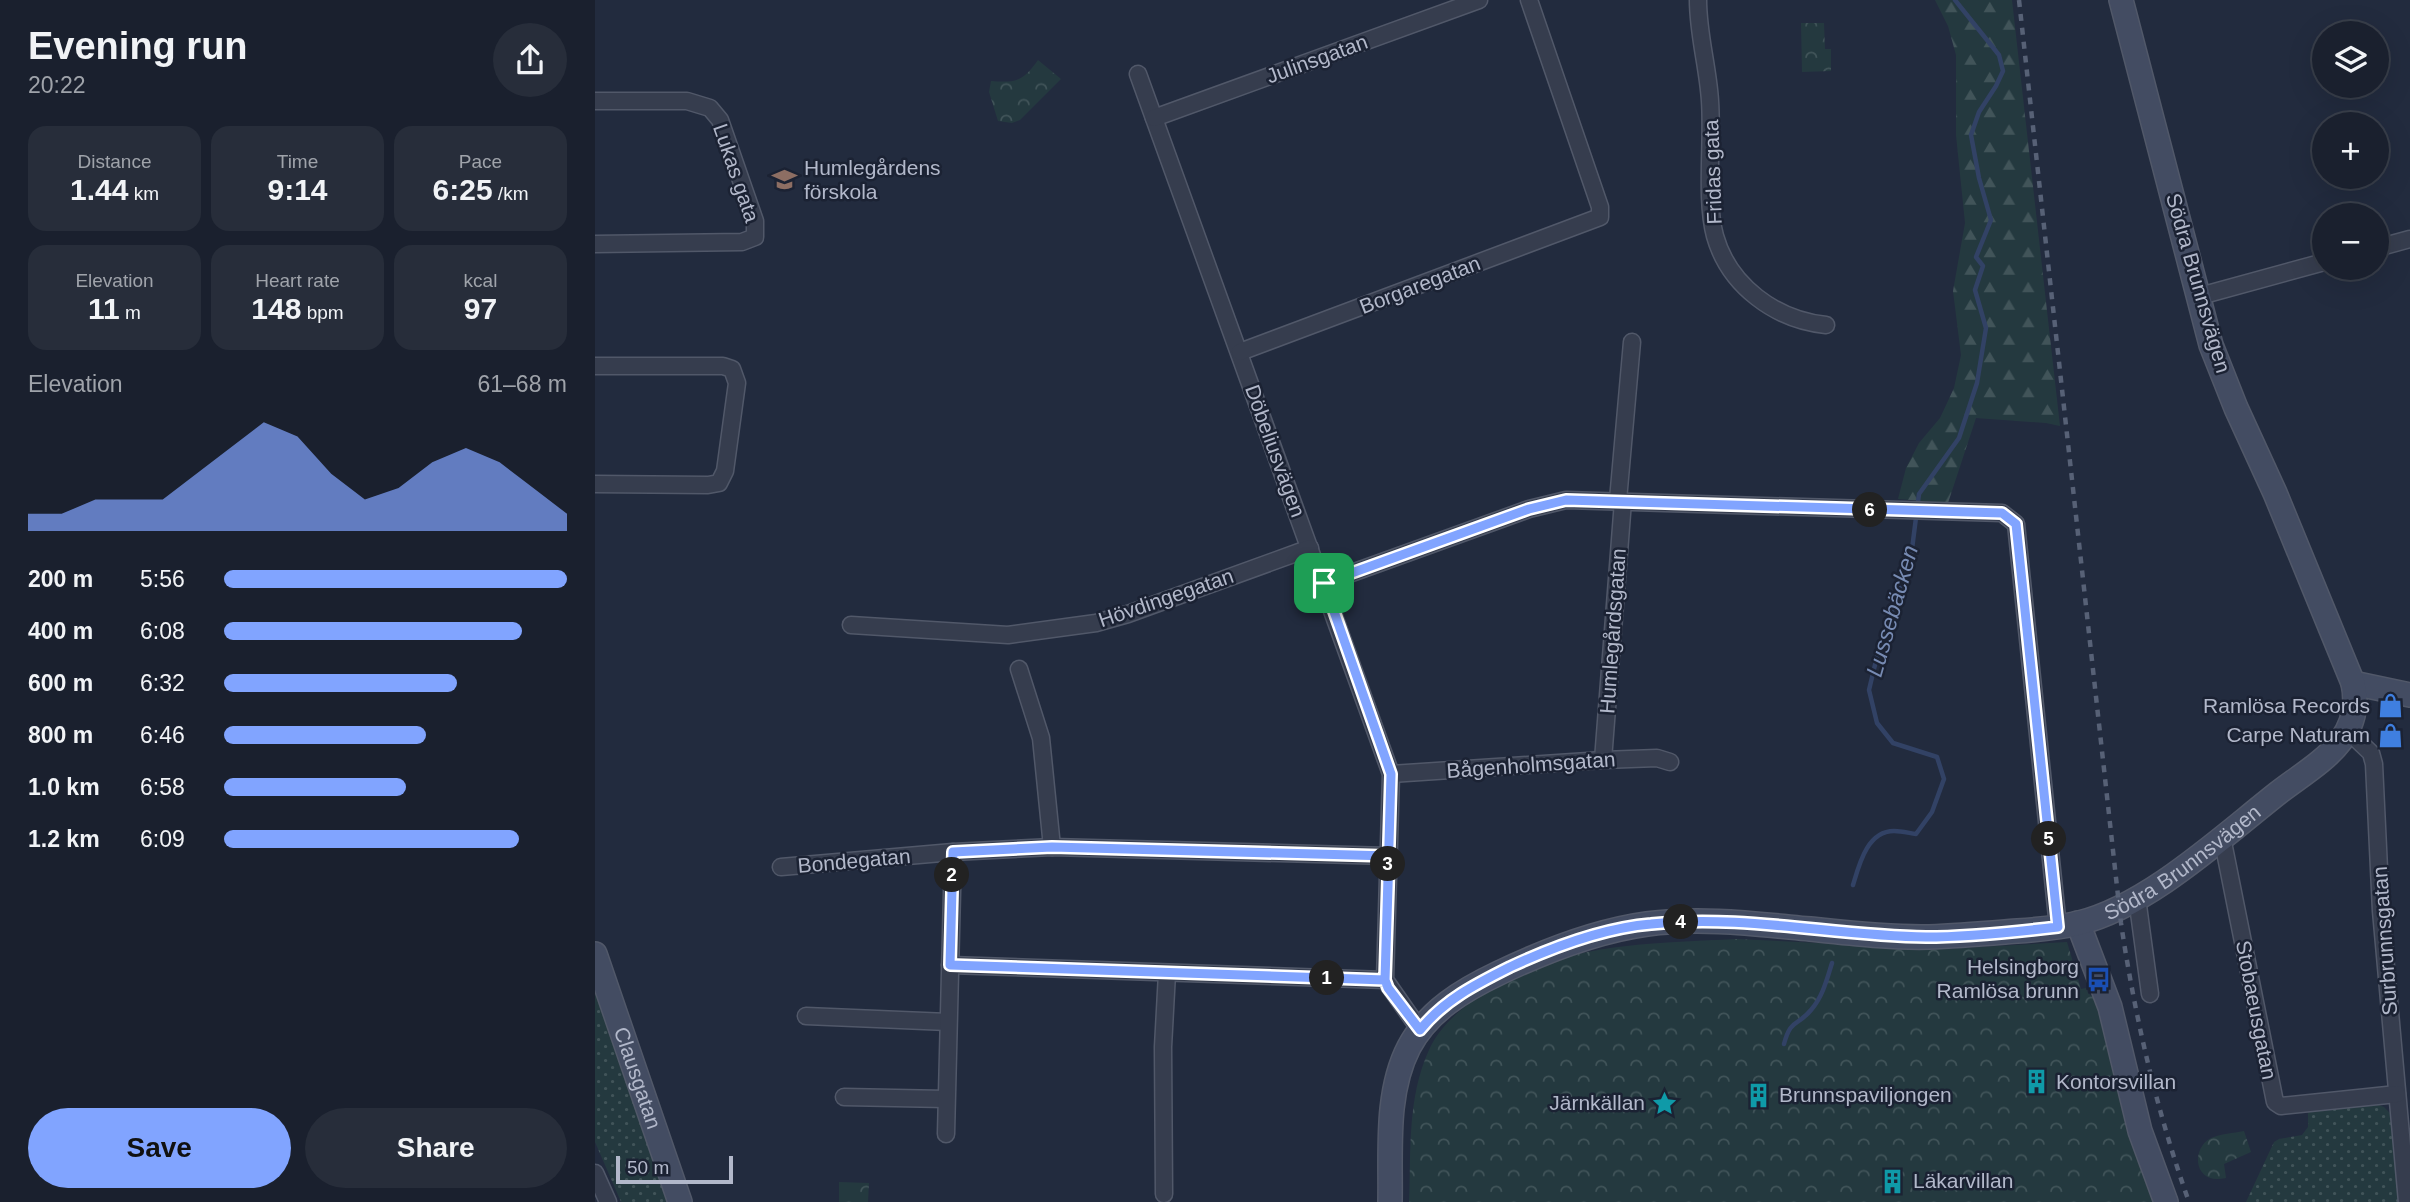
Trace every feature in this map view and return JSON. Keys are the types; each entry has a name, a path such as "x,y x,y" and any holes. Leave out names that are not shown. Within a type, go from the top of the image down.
{"street":[{"name":"Julinsgatan","path":"1154,118 1479,0"},
{"name":"Borgaregatan","path":"1240,352 1600,217 1600,207 1529,0"},
{"name":"Fridas gata","path":"1698,0 1701,44 1710,98 1713,221 1720,250 1740,279 1760,301 1786,316 1811,324 1826,325"},
{"name":"Södra Brunnsvägen","path":"1390,1202 1391,1135 1396,1088 1408,1048 1429,1018 1459,994 1506,969 1557,948 1635,926 1683,921 1927,937 2068,925 2110,913 2182,869 2325,756 2349,732 2355,707 2353,683 2211,345 2121,0"},
{"name":"Döbeliusvägen","path":"1138,74 1391,774 1385,980"},
{"name":"Lukas gata","path":"595,101 687,101 710,108 720,120 756,230 755,237 742,242 595,244"},
{"path":"2389,245 2410,239"},
{"path":"2200,296 2312,265"},
{"name":"Humlegårdsgatan","path":"1603,760 1632,342"},
{"path":"595,366 723,366 731,369 737,383 725,471 719,483 595,484"},
{"path":"1324,583 1553,502 1620,501 2002,513 2009,518 2016,524 2068,925 2110,1007 2140,1130 2167,1202"},
{"name":"Hövdingegatan","path":"851,625 1007,635 1095,623 1128,614 1310,548"},
{"path":"1019,669 1041,738 1052,847"},
{"path":"2353,683 2410,695"},
{"name":"Surbrunnsgatan","path":"2349,732 2371,753 2374,764 2381,911 2403,1072 2397,1094 2407,1202"},
{"name":"Bågenholmsgatan","path":"1391,774 1603,760 1657,758 1670,762"},
{"name":"Stobaeusgatan","path":"2222,836 2275,1102 2281,1105 2397,1094"},
{"name":"Bondegatan","path":"781,867 953,852 1052,847 1389,856"},
{"path":"946,1134 953,852"},
{"path":"2137,898 2150,994"},
{"name":"Clausgatan","path":"595,954 680,1202"},
{"path":"950,965 1385,980 1388,988 1420,1030"},
{"path":"1164,1194 1163,1047 1167,972"},
{"path":"806,1016 948,1022"},
{"path":"844,1097 946,1099"},
{"path":"595,1173 608,1202"}],"green space":[{"path":"1935,0 2012,0 2060,426 1976,418 1948,503 1898,499 1906,468 1919,443 1940,418 1954,388 1961,355 1953,291 1965,223 1956,135 1956,55 1948,26"},
{"path":"1801,23 1824,23 1825,49 1831,49 1831,71 1802,72"},
{"path":"1038,60 1061,79 1020,120 1012,123 998,121 989,92 991,81 1007,82 1019,79"},
{"path":"1737,939 1944,949 2067,942 2081,989 2086,988 2095,999 2109,1037 2157,1202 1409,1202 1411,1125 1422,1068 1438,1035 1468,1004 1506,980 1569,956 1634,945"},
{"path":"595,992 669,1202 621,1202 595,1142"},
{"path":"2379,1105 2391,1114 2399,1202 2246,1202 2274,1142 2302,1135 2308,1127 2308,1111"},
{"path":"2244,1131 2251,1152 2224,1164 2226,1178 2207,1177 2202,1172 2198,1158 2204,1143 2211,1138"},
{"path":"839,1182 869,1183 868,1202 839,1202"}],"waterway":[{"name":"Lussebäcken","path":"1853,885 1866,850 1877,837 1894,831 1916,834 1932,812 1944,779 1937,757 1893,743 1877,723 1869,690 1879,648 1911,557 1919,494 1959,438 1977,383 1986,328 1975,290 1983,266 1976,257 1991,220 1971,135 1979,112 2003,71 1999,55 1955,0"},
{"name":"Lussebäcken","path":"1784,1044 1792,1026 1806,1015 1819,999 1832,963"}],"railway":[{"path":"2019,0 2121,923 2148,1064 2189,1202"}],"place":[{"name":"Humlegårdens förskola","path":"784,180"},
{"name":"Ramlösa Records","path":"2390,706"},
{"name":"Carpe Naturam","path":"2390,735"},
{"name":"Helsingborg Ramlösa brunn","path":"2099,979"},
{"name":"Kontorsvillan","path":"2036,1082"},
{"name":"Brunnspaviljongen","path":"1759,1095"},
{"name":"Järnkällan","path":"1665,1103"},
{"name":"Läkarvillan","path":"1893,1181"}],"route":[{"path":"1324,583 1391,774 1385,980 950,965 953,852 1052,847 1389,856 1385,980 1388,988 1420,1030 1429,1018 1459,994 1515,965 1557,948 1635,926 1683,921 1723,922 1927,937 2058,927 2016,524 2002,513 1566,500 1529,509 1324,583"}]}
